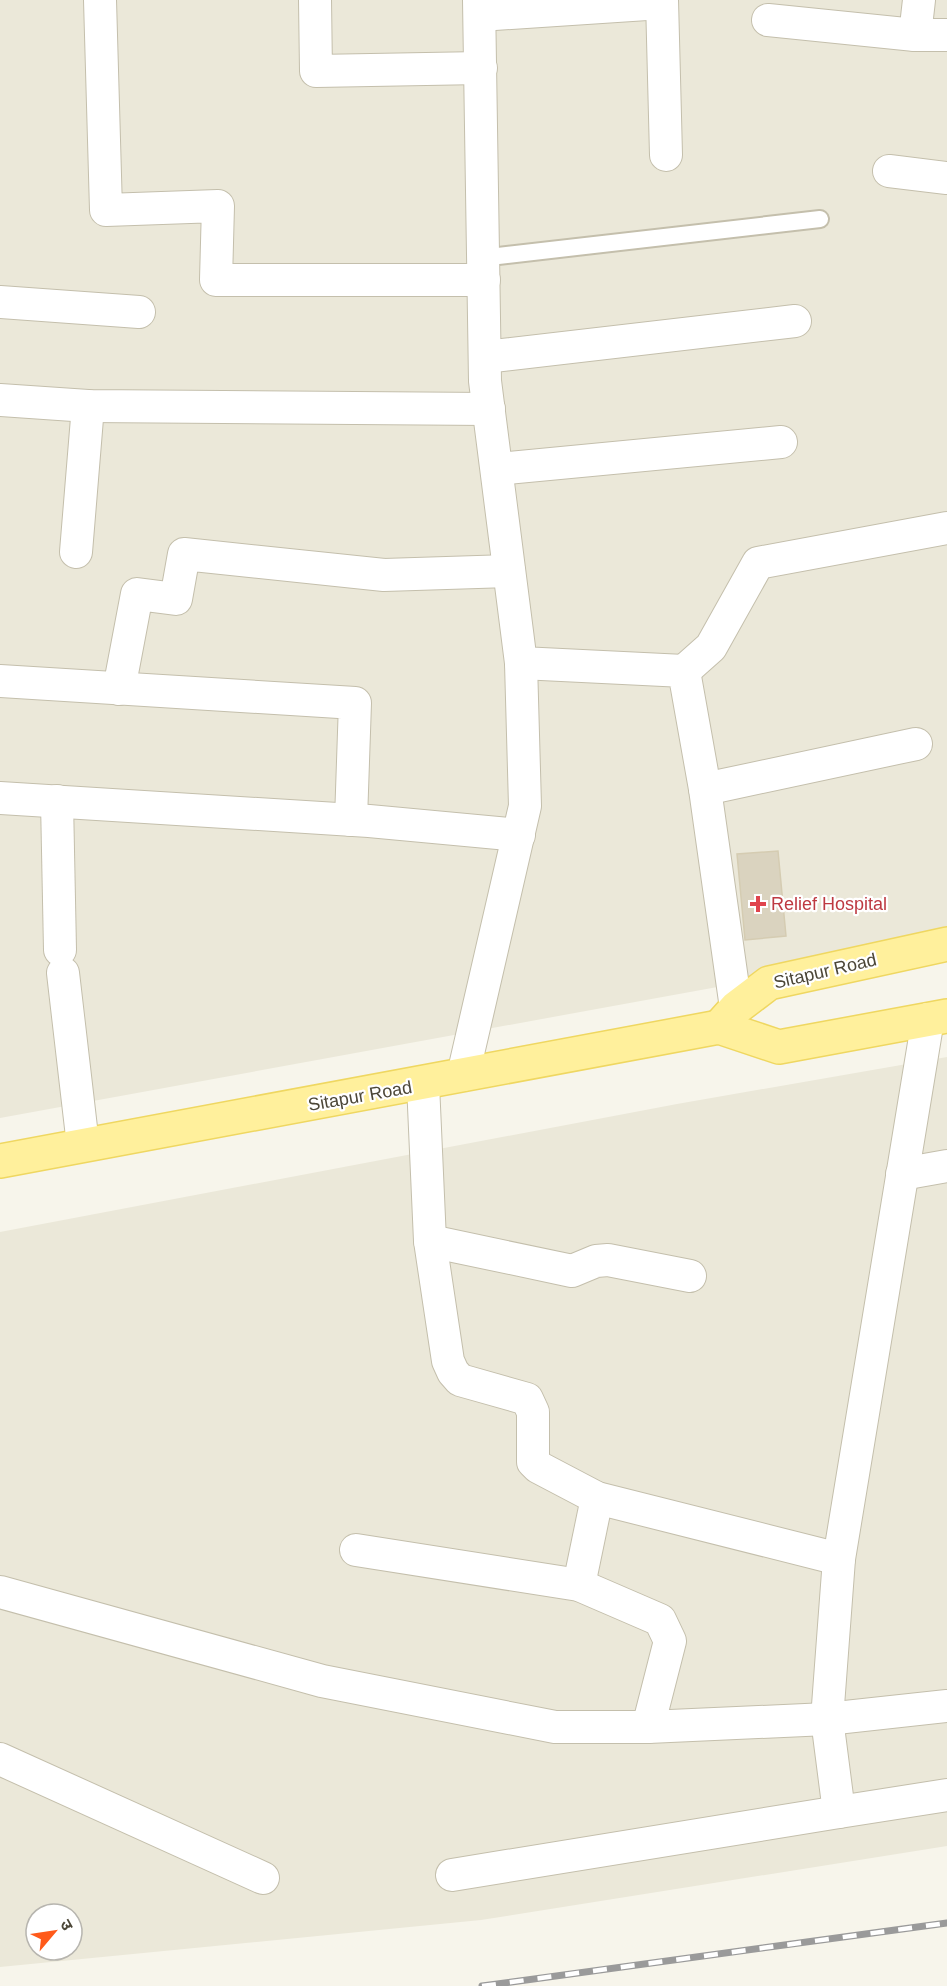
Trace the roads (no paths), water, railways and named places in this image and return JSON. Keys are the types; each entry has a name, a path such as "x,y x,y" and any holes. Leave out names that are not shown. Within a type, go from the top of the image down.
{"main road":[{"name":"Sitapur Road","path":"0,1161 423,1084 728,1018 769,983 947,944"},
{"name":"Sitapur Road","path":"728,1018 779,1047 937,1018"}],"street":[{"path":"100,0 106,210 218,206 216,280 483,269"},
{"path":"315,0 316,71 481,68"},
{"path":"915,35 919,0"},
{"path":"463,1075 525,806 521,663 489,410 485,357 479,7 662,2 666,155"},
{"path":"768,20 915,35 947,35"},
{"path":"889,171 947,177"},
{"path":"0,302 139,312"},
{"path":"485,357 795,321"},
{"path":"0,400 88,406 489,410"},
{"path":"76,552 88,406"},
{"path":"497,469 780,442"},
{"path":"521,663 684,671 711,647 758,563 947,528"},
{"path":"120,689 137,594 176,599 184,554 384,576 510,570"},
{"path":"684,671 705,789 728,1018"},
{"path":"0,681 355,703 351,820"},
{"path":"705,789 916,744"},
{"path":"0,798 351,820 519,835"},
{"path":"57,801 62,961 83,1145"},
{"path":"839,1812 827,1719 839,1559 902,1174 937,1018"},
{"path":"423,1084 430,1241 448,1361 460,1380 527,1399 533,1412 533,1462 538,1467 597,1498 839,1559"},
{"path":"902,1174 947,1166"},
{"path":"430,1241 573,1271 608,1260 690,1276"},
{"path":"579,1585 597,1498"},
{"path":"356,1550 579,1585 660,1620 670,1641 648,1727"},
{"path":"0,1592 322,1682 555,1727 648,1727 827,1719 947,1706"},
{"path":"0,1759 263,1878"},
{"path":"452,1875 947,1795"}],"lane":[{"path":"483,269 820,219"}],"railway":[{"path":"482,1986 947,1923"}],"place":[{"name":"Relief Hospital","path":"758,904"}]}
